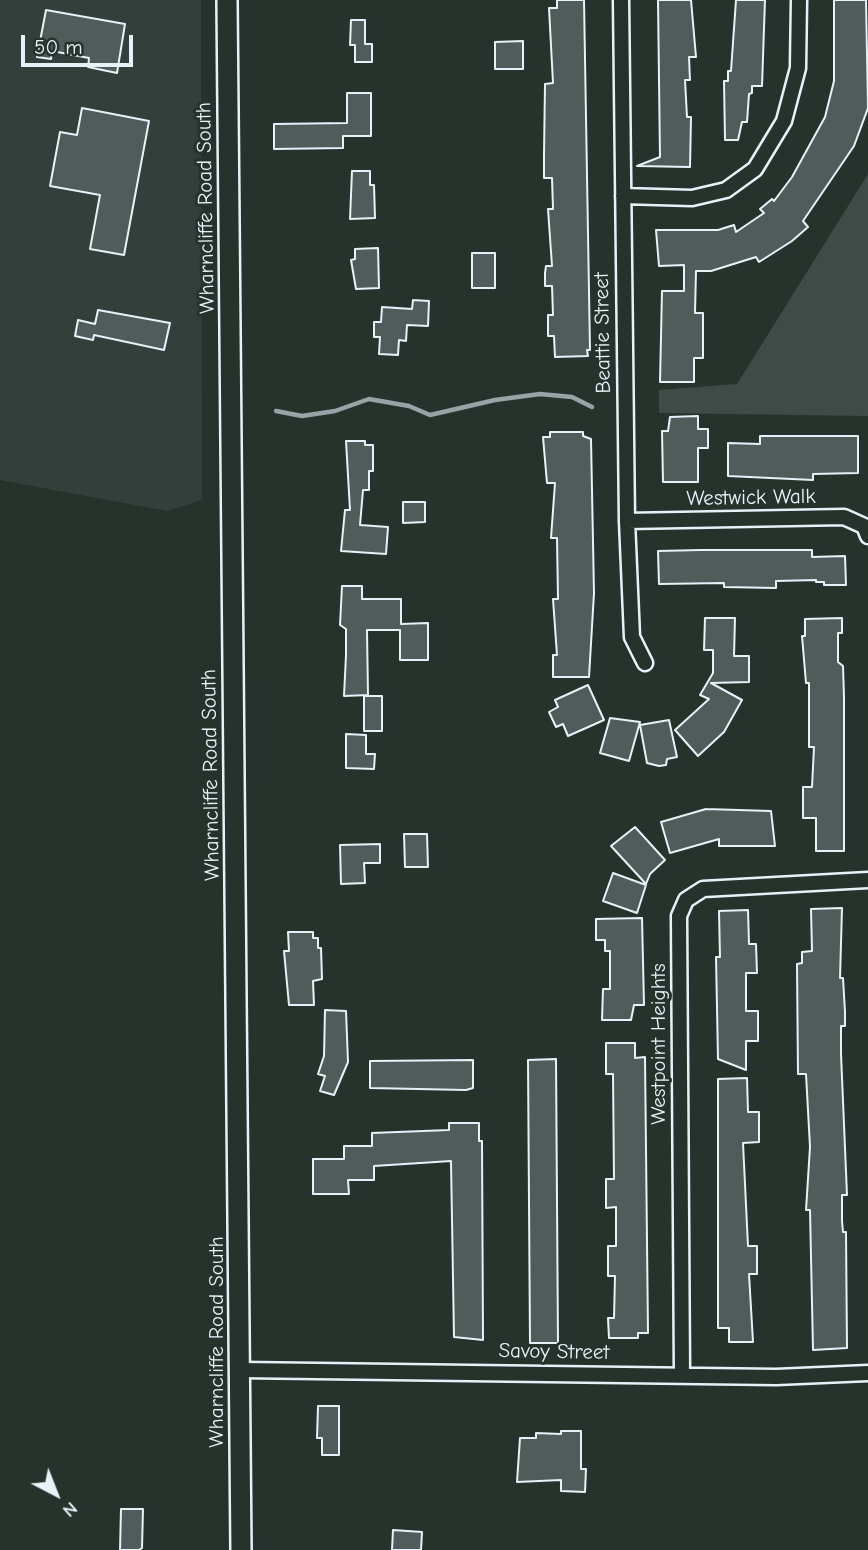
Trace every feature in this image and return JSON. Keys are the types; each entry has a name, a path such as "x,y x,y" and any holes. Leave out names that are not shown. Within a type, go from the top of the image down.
{"main road":[{"name":"Wharncliffe Road South","path":"227,0 241,1550"}],"street":[{"name":"Beattie Street","path":"621,0 627,521 632,637 645,663"},
{"path":"622,196 692,198 726,190 755,169 784,121 798,68 799,0"},
{"name":"Westwick Walk","path":"627,521 844,517 864,526 868,536"},
{"name":"Westpoint Heights","path":"681,1375 679,916 686,900 703,889 868,880"},
{"name":"Savoy Street","path":"240,1370 776,1377 868,1373"}],"shaded area":[{"path":"0,0 201,0 202,500 167,511 0,480"},
{"path":"868,174 868,416 659,413 659,390 737,384"}],"building":[{"path":"557,0 584,0 588,356 555,357 554,336 548,336 548,315 553,315 552,286 545,286 545,273 546,266 552,266 548,209 553,209 552,178 544,178 545,84 553,83 549,8 557,8"},
{"path":"658,0 691,0 696,57 689,57 690,80 685,80 687,117 691,117 690,167 637,166 660,157"},
{"path":"736,0 765,0 762,86 752,86 747,122 742,122 738,140 725,140 724,81 728,81 728,71 731,71"},
{"path":"834,0 866,0 868,108 854,146 803,221 808,227 792,241 759,262 756,257 711,271 696,271 695,313 703,313 703,358 694,358 694,382 660,382 662,291 684,291 684,265 659,266 656,230 718,230 734,225 736,232 764,213 760,209 772,199 774,201 792,177 825,117 834,81"},
{"path":"46,10 125,24 117,73 88,67 89,58 52,51 51,59 37,57"},
{"path":"351,20 365,20 365,44 372,44 372,62 355,62 355,45 350,45"},
{"path":"523,41 523,69 495,69 495,42"},
{"path":"347,93 371,93 371,136 343,136 343,148 274,149 274,124 347,123"},
{"path":"82,108 149,121 124,255 90,249 100,195 50,186 60,132 77,135"},
{"path":"352,171 370,171 370,185 374,185 375,218 350,219"},
{"path":"378,248 379,288 356,289 351,260 355,259 355,249"},
{"path":"472,253 495,253 495,288 472,288"},
{"path":"413,300 429,301 428,326 407,325 406,341 399,340 398,355 379,354 380,337 374,337 374,322 381,322 382,307 412,309"},
{"path":"98,310 170,323 164,350 94,335 93,340 75,336 78,320 95,324"},
{"path":"698,416 698,429 708,429 708,448 698,448 698,482 663,482 662,431 668,431 670,417"},
{"path":"550,432 583,432 583,436 591,439 594,593 589,677 553,677 553,655 557,655 553,599 558,599 557,538 551,538 555,483 547,483 543,437 550,437"},
{"path":"760,436 858,436 858,473 813,474 813,480 728,476 728,443 760,444"},
{"path":"346,441 365,441 365,445 373,445 373,471 369,471 369,490 363,490 360,525 388,527 386,554 341,551 345,510 350,510"},
{"path":"403,502 425,502 425,522 403,523"},
{"path":"812,550 812,557 845,556 846,585 824,585 824,582 816,580 776,581 776,588 724,587 724,583 659,584 658,551"},
{"path":"342,586 362,586 362,599 401,599 401,624 428,623 428,660 400,660 400,630 367,630 368,695 344,696 346,629 340,625"},
{"path":"705,618 735,618 734,656 749,656 749,682 711,683 742,700 724,732 698,756 675,730 709,699 700,695 713,673 713,650 704,650"},
{"path":"842,618 842,633 838,633 838,662 843,666 844,697 844,851 816,851 816,818 803,818 803,787 812,787 814,747 809,747 809,683 806,683 802,636 805,636 805,619"},
{"path":"588,685 604,720 568,736 563,724 556,727 549,712 558,707 555,700"},
{"path":"364,696 382,696 382,731 364,731"},
{"path":"610,718 640,722 629,761 600,753"},
{"path":"669,720 677,757 667,759 666,765 647,763 640,725"},
{"path":"346,734 366,735 366,754 375,754 374,769 346,768"},
{"path":"706,809 771,811 775,846 719,846 719,839 670,853 661,822"},
{"path":"635,827 665,860 650,874 646,884 611,846"},
{"path":"404,834 427,834 428,867 405,867"},
{"path":"380,844 380,863 364,863 365,883 341,884 340,845"},
{"path":"613,873 646,885 637,913 603,901"},
{"path":"842,908 840,978 843,978 845,1026 841,1026 841,1054 847,1195 842,1195 842,1221 843,1232 846,1232 847,1348 813,1350 810,1210 806,1210 810,1147 806,1074 798,1074 797,964 802,963 802,952 812,951 811,909"},
{"path":"748,910 749,944 756,944 757,973 746,973 746,1011 758,1011 758,1041 746,1041 746,1070 718,1059 716,957 720,957 719,911"},
{"path":"642,918 644,1005 634,1005 631,1020 602,1020 603,989 610,989 610,951 605,951 605,940 596,940 596,919"},
{"path":"288,932 313,932 313,938 318,938 322,979 313,981 314,1005 289,1005 284,951 289,951"},
{"path":"325,1010 346,1011 348,1062 334,1095 320,1091 325,1076 318,1074 324,1056"},
{"path":"606,1043 635,1043 635,1058 645,1057 648,1333 638,1333 638,1338 609,1338 608,1318 614,1318 615,1276 608,1276 608,1246 616,1246 616,1207 606,1208 606,1179 614,1179 613,1074 606,1074"},
{"path":"556,1059 558,1343 530,1343 528,1060"},
{"path":"473,1060 473,1088 466,1090 370,1088 370,1061"},
{"path":"747,1078 748,1112 759,1112 759,1142 743,1143 748,1246 757,1246 757,1274 749,1274 753,1342 729,1342 729,1328 718,1328 718,1079"},
{"path":"449,1123 479,1123 479,1141 482,1141 483,1340 454,1337 451,1161 374,1166 374,1180 348,1180 349,1194 313,1194 313,1159 344,1159 344,1146 372,1146 372,1133 449,1130"},
{"path":"318,1406 339,1406 339,1455 322,1455 322,1438 317,1438"},
{"path":"561,1431 581,1431 581,1469 586,1469 585,1492 561,1491 561,1480 517,1482 520,1438 536,1438 536,1433 561,1434"},
{"path":"121,1509 143,1509 142,1548 139,1550 120,1550"},
{"path":"393,1530 422,1532 421,1550 392,1550"}],"waterway":[{"path":"276,411 302,416 335,411 369,399 409,406 430,415 495,400 540,394 572,397 592,407"}]}
